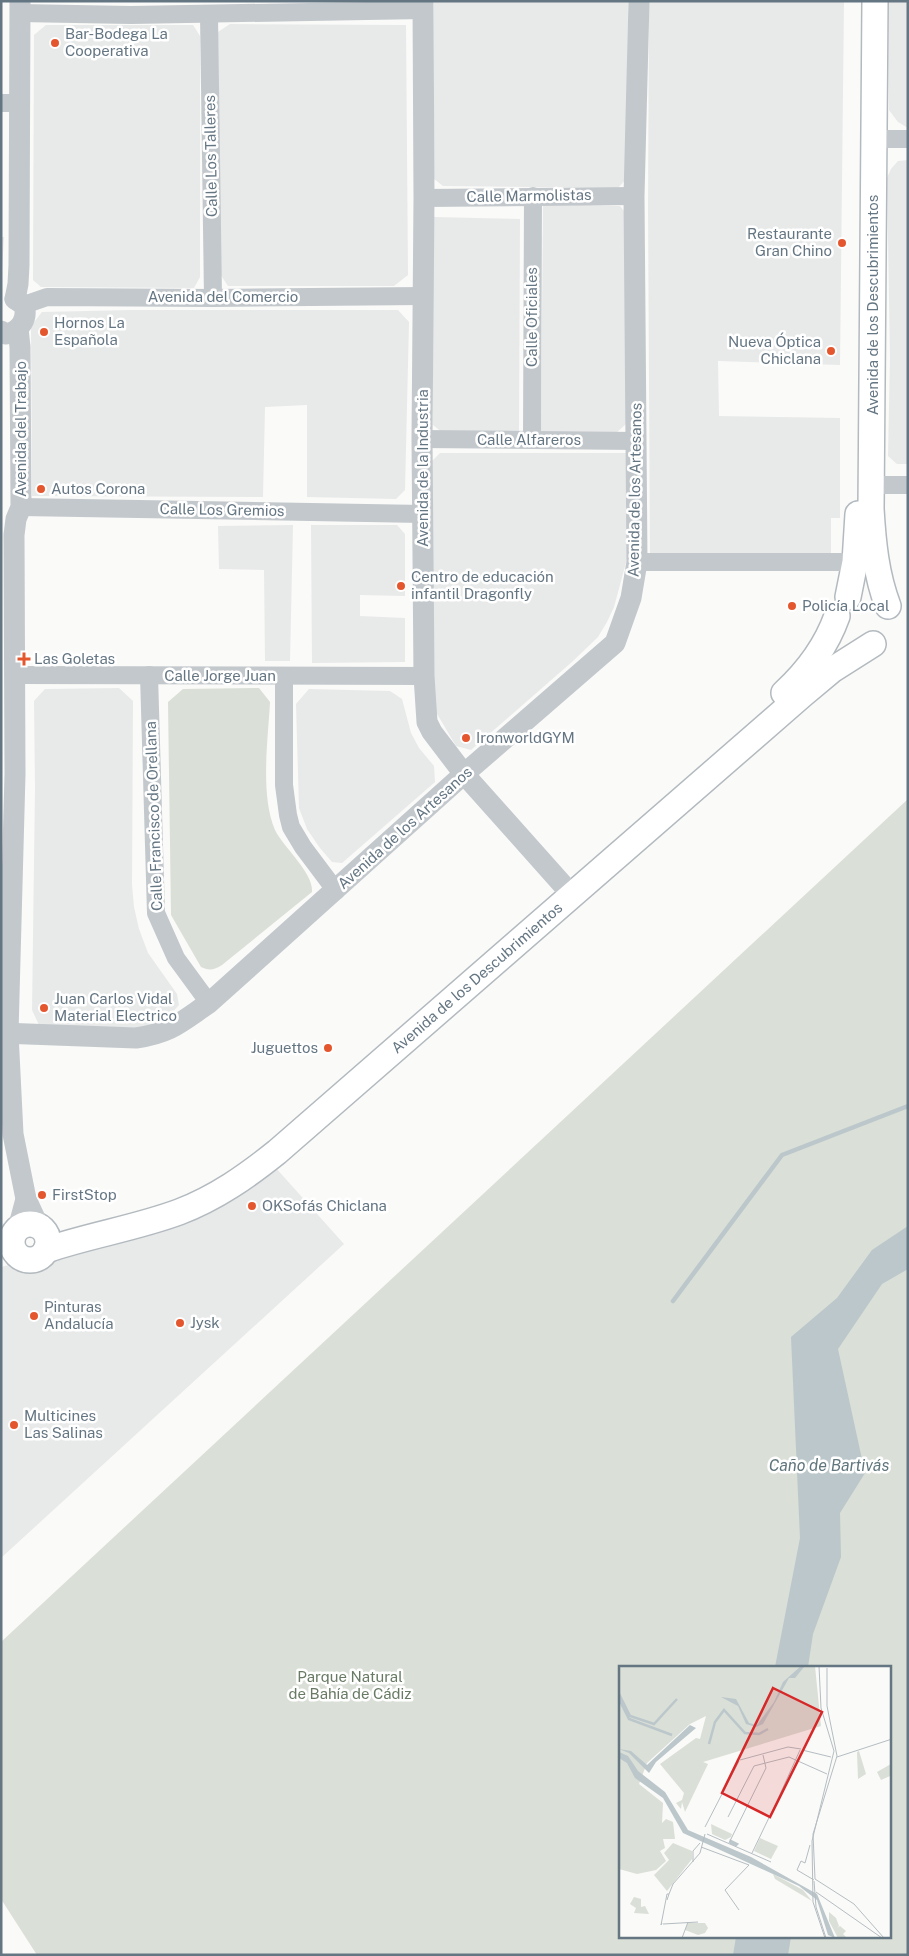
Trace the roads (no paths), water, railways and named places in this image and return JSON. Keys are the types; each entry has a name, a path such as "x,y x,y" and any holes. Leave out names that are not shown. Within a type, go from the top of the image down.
{"main road":[{"name":"Avenida de los Descubrimientos","path":"23,1242 184,1194 203,1186 242,1162 291,1123 798,680 830,637 842,606 855,562 858,536 862,1"},
{"name":"Avenida de los Descubrimientos","path":"875,1 873,545 880,586 888,606"},
{"path":"870,592 877,595 888,606 889,628 885,635 872,644 865,645 850,642 840,631 842,606 855,593 870,592"},
{"name":"Avenida de los Descubrimientos","path":"23,1242 75,1241 148,1222 180,1212 239,1181 278,1152 802,695 832,670 872,644"}],"street":[{"name":"Avenida de los Artesanos","path":"4,1033 143,1037 157,1035 172,1029 209,1003 464,774 614,643 631,598 637,562 634,196 638,1"},
{"path":"13,305 18,284 19,265 10,103 19,7 96,14 209,14 423,5"},
{"name":"Avenida de la Industria","path":"423,5 422,439 424,676 427,722 432,732 464,774 563,885"},
{"name":"Calle Los Talleres","path":"209,14 213,298"},
{"path":"874,139 908,139"},
{"name":"Calle Oficiales","path":"532,439 533,196"},
{"name":"Calle Marmolistas","path":"424,198 634,196"},
{"name":"Avenida del Comercio","path":"13,305 47,297 422,296"},
{"name":"Avenida del Trabajo","path":"13,305 26,312 25,319 13,335 14,535 8,630 16,675 8,774 4,1033 7,1135 26,1199 23,1242"},
{"name":"Calle Alfareros","path":"422,439 637,441"},
{"path":"872,485 908,485"},
{"name":"Calle Los Gremios","path":"13,515 423,514"},
{"path":"637,562 855,562"},
{"name":"Calle Jorge Juan","path":"16,675 424,676"},
{"name":"Calle Francisco de Orellana","path":"149,675 156,913 176,958 209,1003"},
{"path":"284,676 284,785 288,815 291,827 303,847 336,890"}],"water":[{"name":"Caño de Bartivás","path":"908,1226 908,1269 882,1284 838,1349 865,1473 840,1513 841,1557 813,1634 808,1666 775,1666 800,1538 791,1337 837,1298 872,1250"},
{"path":"736,1938 791,1938 788,1955 733,1955"}],"waterway":[{"path":"673,1301 782,1155 908,1106"}],"place":[{"name":"Bar-Bodega La Cooperativa","path":"55,43"},
{"name":"Restaurante Gran Chino","path":"842,243"},
{"name":"Hornos La Española","path":"44,332"},
{"name":"Nueva Óptica Chiclana","path":"831,351"},
{"name":"Autos Corona","path":"41,489"},
{"name":"Centro de educación infantil Dragonfly","path":"401,586"},
{"name":"Policía Local","path":"792,606"},
{"name":"Las Goletas","path":"24,659"},
{"name":"IronworldGYM","path":"466,738"},
{"name":"Juan Carlos Vidal Material Electrico","path":"44,1008"},
{"name":"Juguettos","path":"328,1048"},
{"name":"FirstStop","path":"42,1195"},
{"name":"OKSofás Chiclana","path":"252,1206"},
{"name":"Pinturas Andalucía","path":"34,1316"},
{"name":"Jysk","path":"180,1323"},
{"name":"Multicines Las Salinas","path":"14,1425"}],"park label":[{"name":"Parque Natural de Bahía de Cádiz","path":"350,1686"}]}
